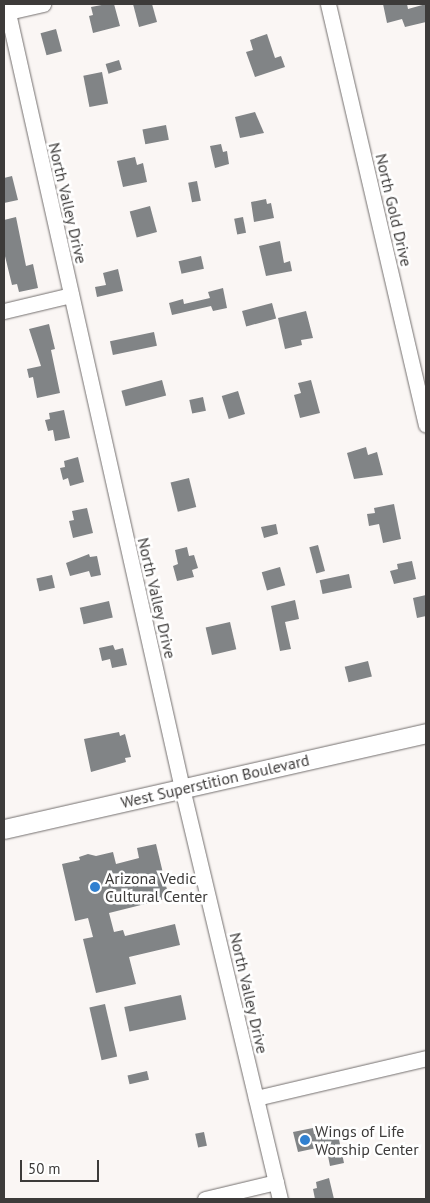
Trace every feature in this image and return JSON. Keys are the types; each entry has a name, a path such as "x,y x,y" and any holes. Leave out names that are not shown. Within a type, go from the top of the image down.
{"main road":[{"name":"West Superstition Boulevard","path":"4,829 426,732"}],"street":[{"path":"7,8 43,4"},
{"name":"North Gold Drive","path":"328,4 426,425"},
{"name":"North Valley Drive","path":"7,8 182,788 280,1199"},
{"path":"4,311 71,295"},
{"path":"256,1098 426,1058"},
{"path":"205,1199 276,1182"}],"building":[{"path":"114,4 120,26 93,33 89,16 93,15 91,7"},
{"path":"133,4 152,4 157,22 139,27"},
{"path":"383,4 407,4 408,9 426,4 426,22 405,27 402,19 387,23"},
{"path":"56,29 62,51 46,55 41,33"},
{"path":"267,34 275,58 281,56 285,67 255,77 246,52 253,50 250,40"},
{"path":"119,60 122,70 109,74 106,64"},
{"path":"102,72 108,103 89,107 83,76"},
{"path":"255,112 264,133 240,138 235,117"},
{"path":"166,125 169,140 145,144 142,130"},
{"path":"221,144 223,152 227,151 229,164 215,168 210,146"},
{"path":"135,157 137,165 143,163 147,182 123,187 117,161"},
{"path":"12,176 18,200 4,203 4,178"},
{"path":"197,181 201,201 192,202 188,183"},
{"path":"266,199 267,204 271,203 274,218 254,222 251,202"},
{"path":"150,206 157,232 137,238 130,211"},
{"path":"16,217 26,266 33,264 38,288 19,292 17,284 12,285 4,252 4,220"},
{"path":"243,217 246,233 237,234 234,219"},
{"path":"280,241 284,263 290,261 292,271 266,276 259,246"},
{"path":"201,256 204,269 182,274 179,261"},
{"path":"118,269 123,291 97,297 95,287 106,285 103,273"},
{"path":"223,288 227,308 213,311 211,306 172,315 169,303 183,299 184,304 210,298 208,292"},
{"path":"272,303 276,318 246,326 242,311"},
{"path":"306,311 313,338 301,340 302,345 285,349 278,318"},
{"path":"49,324 55,349 51,350 60,393 37,398 33,377 29,378 27,369 41,366 29,329"},
{"path":"154,332 157,346 113,355 110,341"},
{"path":"162,380 166,395 126,406 121,391"},
{"path":"311,380 320,413 300,418 294,395 301,393 298,383"},
{"path":"238,391 245,414 229,419 222,396"},
{"path":"203,397 206,411 192,414 189,400"},
{"path":"64,410 70,438 55,441 53,430 48,431 45,420 50,419 49,413"},
{"path":"366,447 368,455 377,452 383,475 354,479 347,453"},
{"path":"78,457 84,482 70,486 68,478 63,480 60,468 65,467 64,461"},
{"path":"189,478 196,507 178,512 171,483"},
{"path":"394,504 401,539 383,543 379,524 369,526 367,514 375,513 374,508"},
{"path":"87,508 93,533 73,538 69,521 74,520 72,511"},
{"path":"276,524 278,534 264,538 261,527"},
{"path":"318,545 325,571 316,573 309,547"},
{"path":"187,547 189,556 194,555 198,568 192,570 194,577 177,581 173,566 178,564 175,550"},
{"path":"89,554 90,557 97,556 101,575 91,577 89,571 70,576 66,563"},
{"path":"412,561 416,579 394,584 390,571 398,569 397,564"},
{"path":"280,567 285,585 267,591 262,572"},
{"path":"349,574 352,588 323,594 320,580"},
{"path":"52,575 55,588 39,591 36,579"},
{"path":"426,595 426,616 417,618 413,598"},
{"path":"295,600 299,619 285,622 291,649 280,651 271,606"},
{"path":"109,601 113,618 84,624 80,608"},
{"path":"230,622 236,649 212,655 206,628"},
{"path":"113,645 115,650 123,648 127,665 112,668 110,659 102,661 99,648"},
{"path":"368,661 372,677 349,682 345,667"},
{"path":"119,732 120,736 125,734 131,757 125,758 126,762 91,772 84,739"},
{"path":"156,844 169,898 109,913 114,932 123,930 125,936 175,924 180,945 129,957 136,984 96,993 83,939 93,937 88,918 75,921 62,864 80,860 79,857 88,854 96,856 113,852 116,864 139,858 137,848"},
{"path":"181,995 186,1019 129,1032 124,1007"},
{"path":"105,1004 117,1057 102,1060 89,1008"},
{"path":"147,1071 149,1080 130,1084 128,1075"},
{"path":"313,1128 314,1134 337,1130 344,1163 330,1166 326,1146 298,1152 293,1132"},
{"path":"204,1132 207,1146 198,1148 195,1134"},
{"path":"329,1178 334,1199 315,1199 313,1189 317,1188 316,1182"}],"place":[{"name":"Arizona Vedic Cultural Center","path":"95,887"},
{"name":"Wings of Life Worship Center","path":"305,1140"}]}
